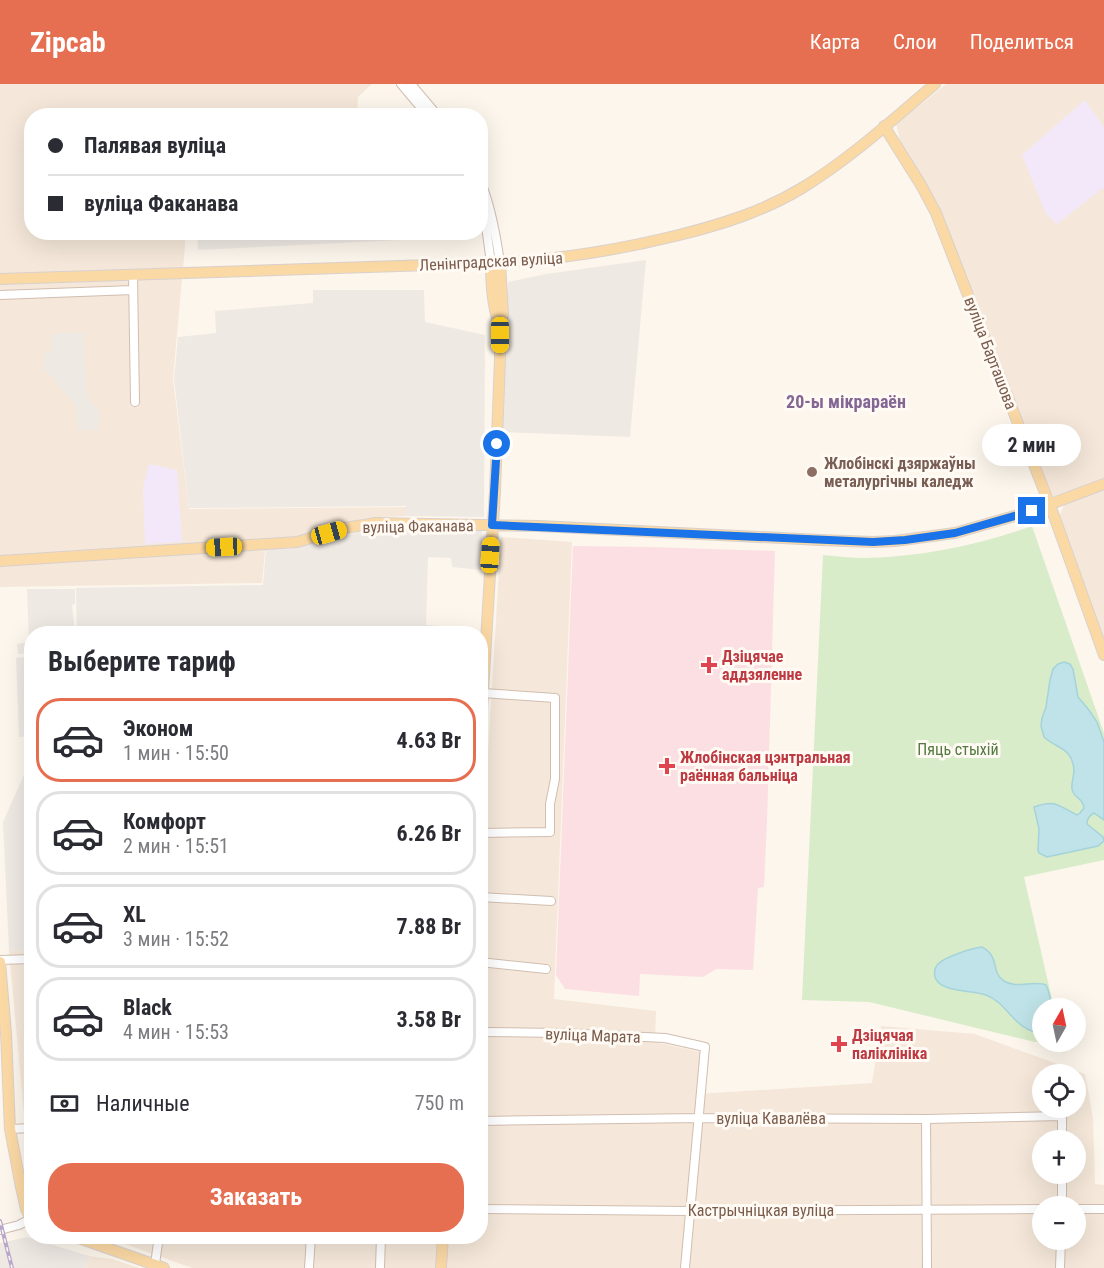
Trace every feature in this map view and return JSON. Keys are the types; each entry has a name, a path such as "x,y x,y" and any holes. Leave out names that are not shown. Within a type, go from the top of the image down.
{"main road":[{"name":"Ленінградская вуліца","path":"0,279 495,263 566,257 617,249 733,220 774,204 832,169 935,84"},
{"name":"вуліца Барташова","path":"884,126 921,184 936,213 1049,504 1104,655"},
{"path":"487,626 500,367 500,327 492,284 495,263"},
{"name":"вуліца Факанава","path":"0,561 297,542 345,528 375,523 492,525 873,542 905,540 955,533 1032,511 1104,484"},
{"path":"0,961 10,1129 24,1198"},
{"path":"96,1244 159,1266"},
{"path":"441,1268 442,1244"}],"street":[{"path":"401,84 421,108"},
{"path":"411,84 431,108"},
{"path":"488,201 492,216 495,263"},
{"path":"488,232 495,263"},
{"path":"133,275 135,402"},
{"path":"0,295 133,290"},
{"path":"488,693 555,698 555,779 550,804 550,832 488,832"},
{"path":"488,897 551,901"},
{"path":"0,961 24,960"},
{"path":"488,963 546,969"},
{"name":"вуліца Марата","path":"488,1032 665,1038 705,1047 700,1118"},
{"name":"вуліца Кавалёва","path":"488,1120 926,1119 1032,1114"},
{"path":"686,1268 700,1118"},
{"path":"926,1119 927,1268"},
{"path":"10,1129 24,1128"},
{"name":"Кастрычніцкая вуліца","path":"488,1209 690,1211 1032,1209"},
{"path":"1086,1209 1104,1209"},
{"path":"0,1230 24,1223"},
{"path":"159,1244 159,1266"},
{"path":"309,1268 310,1244"},
{"path":"380,1268 381,1244"},
{"path":"1060,1268 1061,1250"}],"shaded area":[{"path":"0,84 372,84 358,97 357,108 24,108 24,240 185,240 173,379 189,509 406,507 406,516 364,518 294,538 266,541 262,583 0,587"},
{"path":"946,84 1104,84 1104,478 1057,496 1050,496 942,215 901,144 896,124"},
{"path":"1085,100 1104,127 1104,187 1057,224 1046,214 1022,155"},
{"path":"197,240 401,240 198,250"},
{"path":"646,260 630,437 501,432 508,282 546,274"},
{"path":"313,290 424,290 425,322 485,335 484,517 406,516 406,506 189,508 174,379 178,337 216,333 215,311 313,303"},
{"path":"83,332 87,396 100,413 98,430 78,430 76,406 44,368 44,354 51,353 51,334"},
{"path":"149,464 177,470 182,542 145,544 143,488"},
{"path":"1104,490 1104,644 1059,517 1064,505"},
{"path":"379,527 482,531 481,570 452,567 451,558 428,557 426,625 441,626 77,626 76,588 263,585 266,549 296,548"},
{"path":"501,537 572,542 554,999 656,1011 655,1042 701,1052 697,1094 872,1083 881,1026 975,1034 1058,1064 1032,1064 1032,1118 1086,1118 1086,1080 1093,1118 1095,1184 1104,1185 1104,1268 192,1268 125,1244 488,1244 488,753"},
{"name":"Жлобінская цэнтральная раённая бальніца","path":"573,546 775,551 764,887 758,888 753,970 716,969 703,977 640,974 639,996 565,989 556,975"},
{"path":"27,589 75,589 75,604 72,605 74,626 28,626"},
{"path":"24,643 24,654 18,654 17,644"},
{"path":"24,657 24,737 19,737 16,658"},
{"path":"24,775 24,950 9,951 3,822"},
{"path":"24,950 24,1111 9,951"},
{"path":"24,1238 24,1244 50,1244 89,1256 86,1268 0,1268 0,1243"},
{"path":"89,1256 112,1259 139,1268 86,1268"}],"green space":[{"name":"Пяць стыхій","path":"1032,526 1104,733 1104,860 1024,877 1052,998 1032,998 1032,1041 869,1002 802,1000 823,555 865,558 908,555 992,539"}],"water":[{"path":"1064,662 1070,664 1073,669 1078,697 1097,722 1104,742 1104,820 1094,813 1089,817 1087,824 1103,837 1104,841 1098,846 1047,857 1038,850 1039,829 1034,807 1053,804 1077,815 1084,808 1073,792 1073,762 1063,749 1044,737 1041,726 1053,669"},
{"path":"982,947 988,951 994,960 997,973 1004,981 1014,984 1046,985 1049,998 1032,998 1032,1031 1018,1023 994,999 980,993 943,986 938,982 935,977 935,968 938,964"}],"railway":[{"path":"0,1221 12,1268"}],"place":[{"name":"Жлобінскі дзяржаўны металургічны каледж","path":"812,472"},
{"name":"Дзіцячае аддзяленне","path":"709,665"},
{"name":"Жлобінская цэнтральная раённая бальніца","path":"667,766"},
{"name":"Дзіцячая паліклініка","path":"839,1044"}],"district":[{"name":"20-ы мікрараён","path":"846,402"}],"route":[{"path":"497,444 492,525 873,542 955,533 1032,511"}]}
